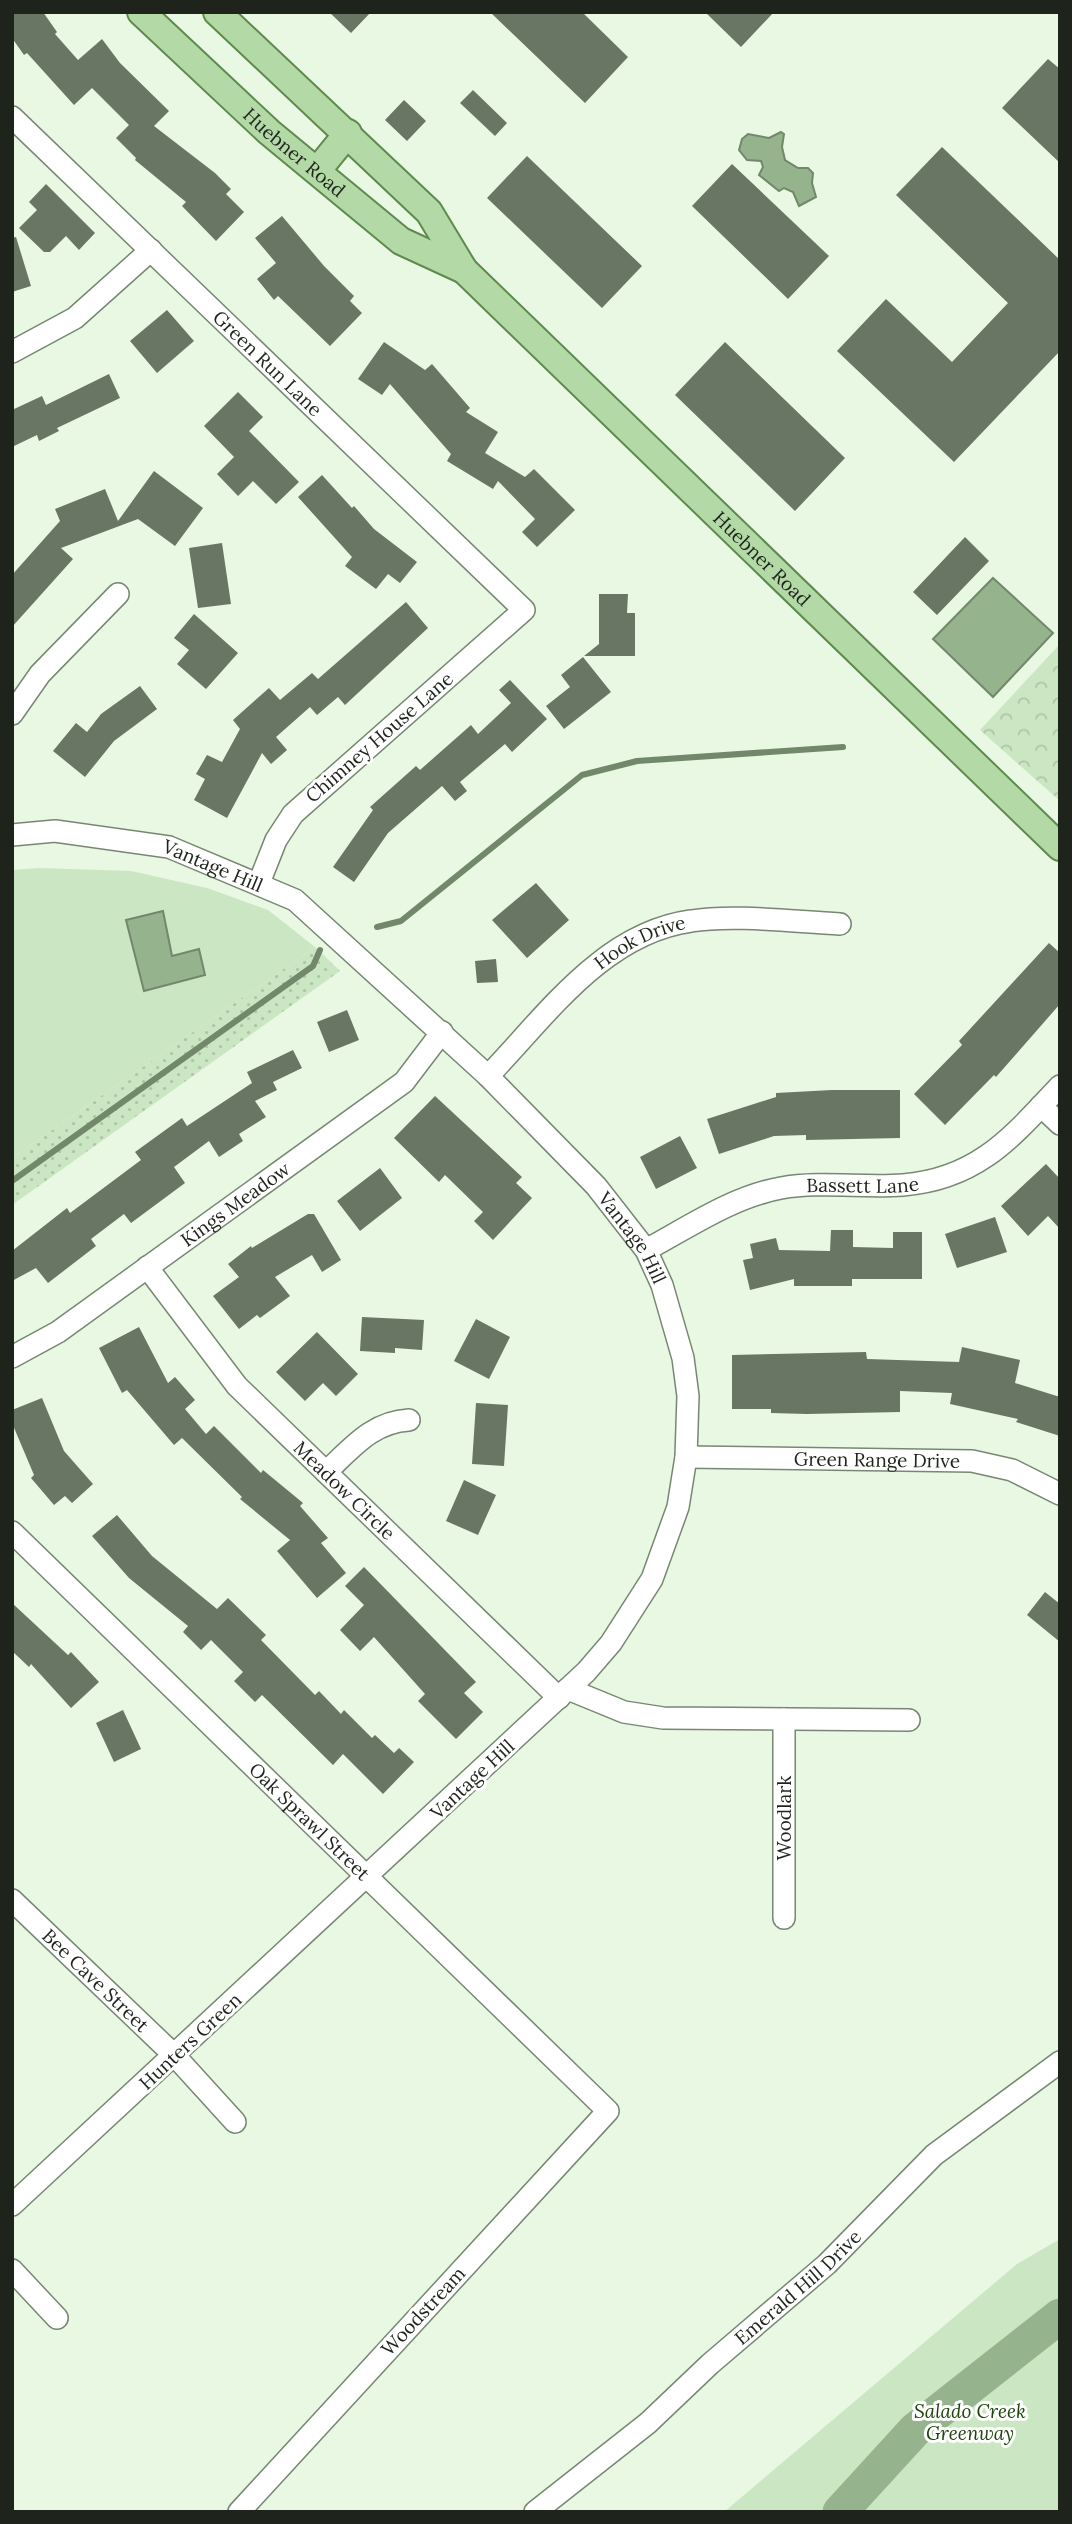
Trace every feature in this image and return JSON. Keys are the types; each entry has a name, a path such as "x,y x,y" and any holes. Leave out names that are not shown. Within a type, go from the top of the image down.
{"main road":[{"name":"Huebner Road","path":"141,12 155,29 401,242 464,271"},
{"name":"Huebner Road","path":"217,12 429,212 464,271 1060,847"},
{"path":"317,171 348,133"}],"street":[{"name":"Green Run Lane","path":"12,117 524,610"},
{"path":"12,352 75,318 151,250"},
{"path":"12,714 40,674 118,594"},
{"name":"Chimney House Lane","path":"259,883 275,840 293,814 524,610"},
{"name":"Vantage Hill","path":"12,835 55,831 169,847 295,900 442,1032 596,1186 646,1250 662,1285 683,1358 688,1396 686,1457 678,1507 652,1579 611,1643 564,1693 366,1877"},
{"name":"Hook Drive","path":"488,1076 593,967 624,944 656,928 711,920 840,924"},
{"name":"Kings Meadow","path":"12,1357 58,1332 404,1082 442,1032"},
{"name":"Bassett Lane","path":"646,1250 724,1207 780,1188 902,1185 960,1171 1011,1140 1060,1086"},
{"path":"1041,1106 1060,1124"},
{"name":"Meadow Circle","path":"147,1267 237,1386 564,1693 643,1716 909,1720"},
{"path":"326,1472 370,1431 392,1421 409,1420"},
{"name":"Green Range Drive","path":"686,1457 972,1461 1012,1470 1060,1494"},
{"name":"Oak Sprawl Street","path":"12,1532 608,2111"},
{"name":"Woodlark","path":"784,1719 784,1918"},
{"name":"Hunters Green","path":"12,2205 366,1877"},
{"name":"Bee Cave Street","path":"12,1900 175,2056 235,2122"},
{"name":"Emerald Hill Drive","path":"536,2512 649,2423 709,2364 827,2264 934,2155 1060,2062"},
{"name":"Woodstream","path":"239,2512 608,2111"},
{"path":"12,2270 57,2318"}],"green space":[{"path":"1060,644 1060,801 980,730"},
{"path":"39,868 131,871 207,888 268,910 315,947 12,1158 12,870"},
{"path":"315,947 340,971 12,1205 12,1158"},
{"name":"Salado Creek Greenway","path":"1060,2239 1060,2512 724,2512 1017,2264"}],"shaded area":[{"path":"781,132 784,134 782,147 785,160 798,168 808,168 813,173 812,183 816,197 799,206 793,192 784,188 779,191 759,175 763,167 761,161 747,160 739,150 742,139 748,134 769,138"},
{"path":"993,578 1053,633 993,697 933,639"},
{"path":"163,911 172,956 199,949 205,975 144,991 126,920"}],"building":[{"path":"12,12 43,12 57,32 55,34 78,60 102,39 120,63 169,111 154,126 215,173 231,189 226,194 244,212 216,241 182,206 186,202 135,160 116,138 129,125 92,88 74,105 27,53 24,55 12,38"},
{"path":"329,12 371,12 351,33"},
{"path":"490,12 582,12 628,57 585,103"},
{"path":"705,12 774,12 741,47"},
{"path":"1048,59 1060,69 1060,163 1002,108"},
{"path":"473,90 507,123 495,136 460,103"},
{"path":"404,100 426,121 407,141 385,120"},
{"path":"942,147 1060,260 1060,351 954,462 837,351 886,299 952,362 1008,303 896,195"},
{"path":"527,156 642,266 602,308 487,198"},
{"path":"732,164 829,256 788,299 692,206"},
{"path":"46,184 95,233 79,250 66,236 50,252 44,252 19,228 37,210 29,202"},
{"path":"282,216 324,266 354,296 350,301 362,313 330,346 278,296 274,300 257,279 276,263 255,238"},
{"path":"16,237 31,286 12,292 12,238"},
{"path":"167,310 194,341 157,373 130,341"},
{"path":"384,342 425,370 432,364 470,408 466,412 498,432 485,453 525,477 534,469 575,510 537,547 522,532 535,519 498,481 493,489 447,461 451,454 390,384 382,395 358,379"},
{"path":"725,342 845,458 795,511 675,395"},
{"path":"109,374 120,398 57,428 59,431 39,441 37,435 12,447 12,410 42,396 46,405"},
{"path":"238,392 263,417 249,431 299,482 276,504 253,481 238,496 217,474 234,457 204,426"},
{"path":"154,471 203,508 175,546 138,519 61,548 73,559 12,627 12,575 60,521 55,509 105,489 118,521"},
{"path":"322,475 374,529 417,562 400,583 388,574 376,589 345,566 352,557 298,497"},
{"path":"965,537 989,561 937,615 913,592"},
{"path":"222,543 231,604 198,608 189,548"},
{"path":"599,594 628,594 627,613 635,613 635,656 584,656 599,644"},
{"path":"406,602 428,628 345,705 338,697 317,715 310,707 276,737 287,750 271,764 262,753 227,818 194,800 205,779 196,774 207,755 222,762 240,729 233,720 269,688 280,700 312,673 318,679"},
{"path":"194,614 238,653 206,689 177,664 189,650 174,638"},
{"path":"583,657 611,692 564,729 546,706 570,687 561,675"},
{"path":"510,680 547,719 512,752 505,744 460,782 467,791 455,801 442,786 388,833 354,882 333,867 373,810 370,807 416,766 420,770 471,725 478,734 511,703 499,690"},
{"path":"140,686 157,709 114,741 85,777 53,751 76,723 87,732 101,714"},
{"path":"536,883 569,920 527,958 492,920"},
{"path":"1049,943 1060,953 1060,1004 996,1077 994,1075 945,1125 914,1094 962,1045 959,1041"},
{"path":"496,959 498,982 477,983 475,961"},
{"path":"347,1010 359,1040 329,1052 317,1022"},
{"path":"293,1050 302,1068 273,1082 277,1090 255,1101 266,1117 239,1134 243,1141 219,1157 209,1141 174,1167 185,1183 131,1223 124,1214 91,1239 96,1246 48,1283 36,1268 12,1281 12,1251 67,1208 70,1213 141,1160 135,1152 182,1118 187,1126 252,1083 247,1072"},
{"path":"900,1090 900,1138 806,1140 806,1135 774,1136 719,1154 707,1119 776,1097 776,1093"},
{"path":"435,1096 522,1177 516,1183 532,1198 493,1240 474,1221 483,1212 445,1175 439,1182 394,1138"},
{"path":"680,1136 697,1168 656,1189 640,1157"},
{"path":"1046,1164 1060,1179 1060,1229 1048,1216 1028,1236 1001,1206"},
{"path":"380,1168 402,1198 360,1231 337,1201"},
{"path":"308,1214 314,1214 341,1260 322,1272 312,1255 275,1277 290,1296 260,1318 257,1315 239,1329 213,1296 239,1277 228,1264 251,1246 252,1248"},
{"path":"995,1217 1007,1252 957,1268 945,1234"},
{"path":"831,1230 853,1230 853,1247 893,1248 893,1232 922,1232 922,1279 852,1279 852,1286 794,1286 794,1279 750,1290 743,1260 753,1258 750,1244 776,1238 779,1250 830,1251"},
{"path":"362,1317 424,1320 422,1350 395,1348 395,1353 360,1351"},
{"path":"476,1319 510,1337 489,1379 454,1361"},
{"path":"139,1327 168,1383 175,1377 195,1400 185,1409 206,1434 214,1426 261,1473 263,1470 303,1503 300,1506 328,1538 321,1543 346,1573 317,1598 277,1551 290,1540 240,1499 242,1497 182,1438 174,1445 127,1390 122,1393 99,1348"},
{"path":"317,1332 358,1374 336,1396 323,1383 305,1401 276,1372"},
{"path":"962,1347 1020,1360 1015,1383 1060,1397 1060,1436 1016,1422 1018,1419 950,1404 952,1393 900,1391 900,1412 807,1414 771,1413 771,1409 732,1409 732,1355 866,1352 867,1359 959,1362"},
{"path":"42,1398 64,1451 93,1484 72,1503 65,1496 54,1505 31,1478 34,1475 12,1423 12,1410"},
{"path":"476,1403 508,1405 504,1466 472,1464"},
{"path":"464,1480 496,1495 478,1535 446,1521"},
{"path":"117,1515 152,1556 217,1609 228,1598 266,1635 261,1640 315,1695 319,1691 341,1714 344,1710 372,1738 375,1735 394,1753 399,1748 414,1762 383,1794 343,1754 333,1765 262,1695 255,1702 234,1681 243,1672 211,1640 201,1650 183,1632 188,1626 129,1578 92,1536"},
{"path":"364,1567 476,1682 464,1693 483,1712 456,1739 418,1701 425,1694 374,1637 360,1651 340,1630 364,1605 345,1586"},
{"path":"1045,1592 1060,1604 1060,1642 1027,1615"},
{"path":"12,1603 68,1655 71,1652 99,1682 71,1708 31,1664 29,1667 12,1651"},
{"path":"123,1710 141,1749 114,1762 96,1723"}],"waterway":[{"path":"377,927 401,921 582,775 637,761 843,747"},
{"path":"12,1181 313,966 320,950"},
{"path":"840,2512 915,2430 1060,2316"}]}
